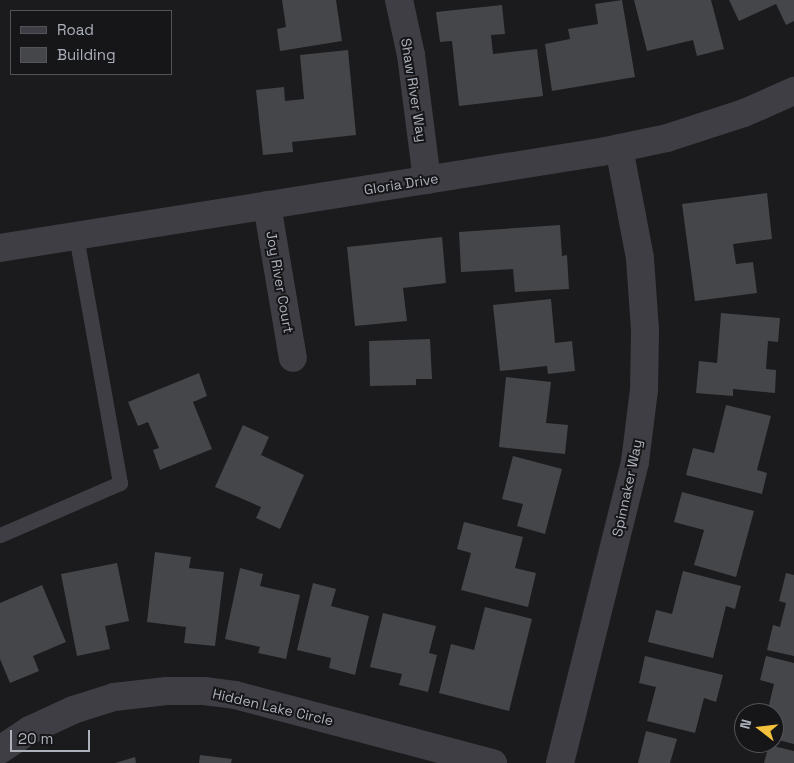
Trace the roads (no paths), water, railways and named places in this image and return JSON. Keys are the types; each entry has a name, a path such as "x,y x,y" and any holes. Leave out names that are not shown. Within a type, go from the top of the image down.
{"street":[{"name":"Shaw River Way","path":"399,0 411,55 427,180"},
{"name":"Gloria Drive","path":"0,248 619,148 676,135 744,113 794,91"},
{"name":"Spinnaker Way","path":"560,763 635,462 644,390 646,330 640,258 619,148"},
{"name":"Joy River Court","path":"267,205 293,358"},
{"name":"Hidden Lake Circle","path":"0,750 30,730 74,710 114,697 167,691 204,691 235,695 493,763"}],"lane":[{"path":"0,535 120,482 76,236"}]}
